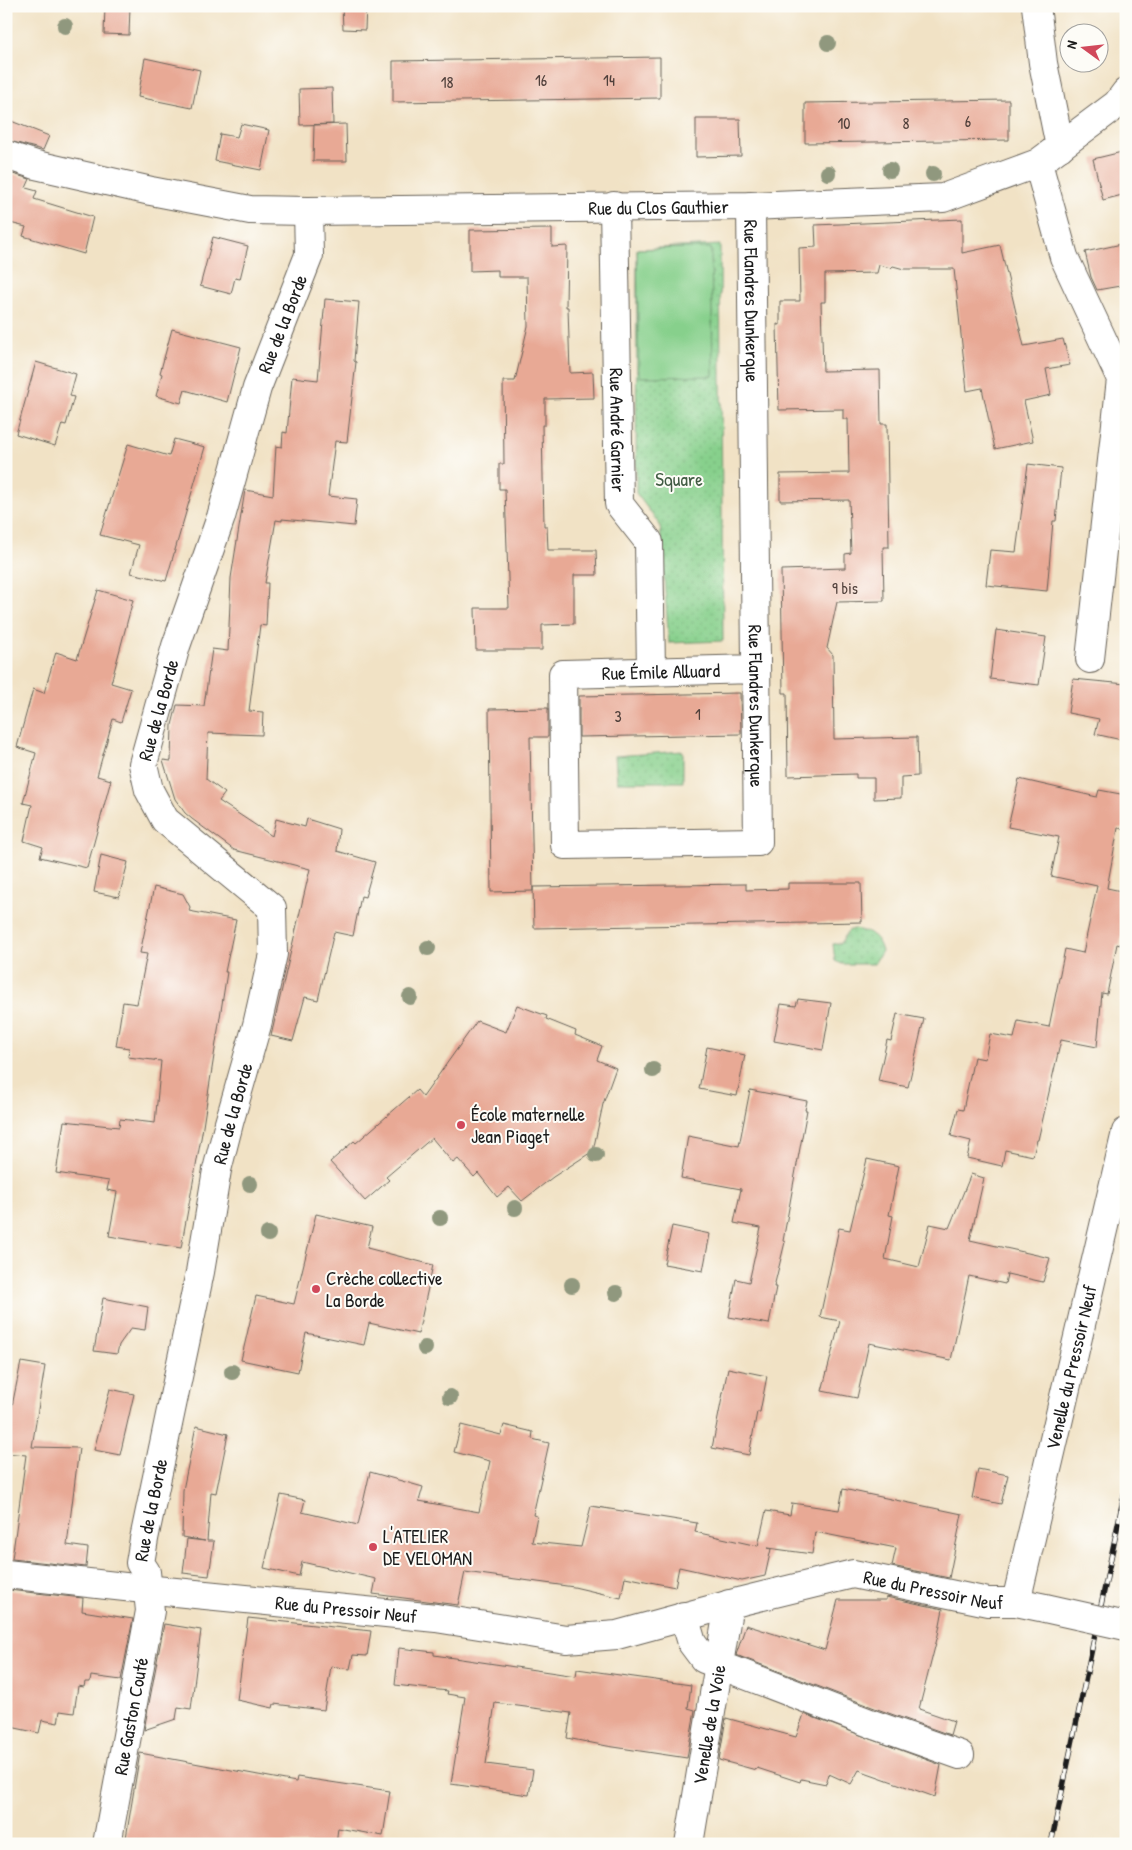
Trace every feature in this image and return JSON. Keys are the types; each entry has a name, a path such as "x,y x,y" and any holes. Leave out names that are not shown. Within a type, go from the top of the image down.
{"street":[{"path":"1036,6 1043,63 1060,147"},
{"name":"Rue du Clos Gauthier","path":"308,211 614,206 751,206 943,198 1038,163 1117,104 1126,92"},
{"path":"6,155 36,165 141,189 250,210 308,211"},
{"path":"1038,163 1064,257 1121,379 1090,659"},
{"name":"Rue André Garnier","path":"614,206 619,504 649,542 651,672"},
{"name":"Rue Flandres Dunkerque","path":"563,674 565,845 758,842 751,206"},
{"name":"Rue de la Borde","path":"149,1589 146,1572 140,1563 144,1539 200,1272 217,1170 257,1025 273,954 272,908 165,820 148,790 143,764 176,646 221,517 257,388 309,255 308,211"},
{"name":"Rue Émile Alluard","path":"563,674 756,669"},
{"name":"Venelle du Pressoir Neuf","path":"1016,1602 1126,1132"},
{"name":"Rue du Pressoir Neuf","path":"6,1574 436,1618 566,1639 616,1635 729,1604 853,1574 988,1602 1016,1602 1126,1626"},
{"name":"Rue Gaston Couté","path":"107,1844 150,1612 149,1589"},
{"name":"Venelle de la Voie","path":"689,1844 729,1604"},
{"path":"684,1616 692,1643 704,1658 875,1725 960,1755"}],"green space":[{"name":"Square","path":"720,245 723,641 669,643 660,525 636,493 637,249"},
{"path":"711,248 713,376 639,377 637,249"},
{"path":"683,751 683,782 617,782 615,756"},
{"path":"854,929 869,933 878,941 882,951 874,964 842,964 835,961 833,944 841,943 848,931"}],"building":[{"path":"105,6 130,6 129,35 104,34"},
{"path":"342,6 366,6 365,30 343,29"},
{"path":"660,57 660,98 393,102 393,61"},
{"path":"145,58 200,70 192,108 138,97"},
{"path":"332,88 333,124 300,125 299,89"},
{"path":"1009,100 1009,140 805,143 805,103"},
{"path":"6,119 49,136 43,150 6,140"},
{"path":"696,119 740,119 741,156 696,157"},
{"path":"241,124 269,130 261,170 215,161 220,134 237,137"},
{"path":"346,124 347,161 313,161 314,125"},
{"path":"1126,151 1126,194 1103,200 1093,159"},
{"path":"6,172 30,179 26,188 37,191 34,199 93,217 84,254 23,236 26,227 10,223 6,233"},
{"path":"962,219 962,253 1000,245 1024,346 1063,339 1070,365 1046,369 1051,395 1024,401 1033,441 995,449 982,388 967,391 954,269 904,269 879,265 877,273 825,274 825,302 821,302 823,371 880,370 881,424 887,424 889,547 883,547 884,601 837,602 827,648 833,655 834,739 917,737 918,776 901,777 901,798 874,799 874,778 856,778 856,774 788,776 787,693 783,693 781,570 845,568 845,554 851,553 849,500 780,501 780,474 849,473 848,419 843,419 843,409 779,410 777,324 780,325 780,301 800,301 799,248 816,247 815,225"},
{"path":"552,229 552,247 567,246 566,307 568,307 570,373 593,372 594,398 545,399 545,425 542,425 544,526 547,526 548,550 596,550 597,575 574,575 574,624 542,625 542,650 476,650 475,608 509,608 505,489 499,489 499,464 504,464 503,381 515,381 528,326 527,277 498,277 498,270 470,271 470,230"},
{"path":"213,237 248,246 240,279 235,278 231,294 200,286"},
{"path":"1126,243 1126,285 1097,290 1091,277 1085,252"},
{"path":"325,299 359,302 354,361 356,362 347,442 335,441 328,496 357,499 354,526 276,520 265,583 268,583 266,626 260,625 249,711 263,712 262,735 208,733 206,779 225,793 219,801 272,836 276,819 305,827 307,819 339,829 337,851 375,862 365,897 361,896 353,936 334,932 318,1000 305,997 293,1041 271,1036 310,869 234,850 192,819 175,799 163,760 171,761 172,725 177,705 204,706 212,649 228,651 231,578 245,490 273,495 276,446 282,447 283,432 287,433 292,377 318,380"},
{"path":"172,329 241,347 227,402 185,390 181,403 156,396"},
{"path":"36,362 76,374 70,396 74,397 66,425 62,424 55,446 16,434"},
{"path":"174,439 205,447 166,581 131,573 139,545 100,535 128,444 169,456"},
{"path":"1028,464 1061,468 1056,521 1053,521 1047,591 986,585 990,550 1016,552"},
{"path":"98,590 133,600 111,683 131,689 121,722 113,719 97,776 111,780 87,868 40,857 43,847 24,841 32,805 23,803 36,753 17,747 33,689 44,693 56,652 77,659"},
{"path":"996,630 1046,637 1039,685 990,679"},
{"path":"1073,679 1126,684 1126,741 1095,734 1099,719 1068,713"},
{"path":"740,693 741,734 579,737 579,696"},
{"path":"548,708 548,737 530,737 533,891 491,892 489,709"},
{"path":"1019,779 1097,797 1099,790 1126,795 1126,829 1118,828 1107,888 1126,892 1126,918 1120,945 1117,944 1107,994 1102,993 1097,1047 1061,1040 1033,1156 1005,1150 1002,1166 967,1158 971,1141 951,1136 958,1109 963,1110 974,1057 985,1059 990,1034 1014,1038 1018,1021 1049,1027 1065,949 1083,953 1097,886 1051,876 1059,837 1008,827"},
{"path":"101,855 128,862 119,897 94,892"},
{"path":"788,883 861,883 862,922 534,928 533,887 746,884 746,890 788,889"},
{"path":"154,887 183,894 190,907 189,911 236,920 225,972 227,972 202,1133 181,1248 109,1236 117,1192 107,1190 109,1181 56,1173 64,1121 119,1127 120,1119 155,1123 161,1061 128,1057 129,1048 116,1046 123,1002 137,1004 147,954 140,953"},
{"path":"798,999 831,1003 823,1050 774,1041 781,1004 796,1006"},
{"path":"517,1005 547,1016 546,1019 576,1031 575,1035 602,1046 597,1060 616,1068 603,1104 593,1151 553,1177 522,1201 509,1187 497,1197 478,1173 474,1177 458,1159 453,1163 432,1138 386,1177 389,1180 365,1201 330,1162 354,1141 356,1143 417,1090 423,1097 477,1021 506,1032"},
{"path":"897,1014 924,1019 908,1087 878,1081 887,1040 891,1041"},
{"path":"707,1047 745,1055 737,1096 699,1089"},
{"path":"750,1090 807,1101 805,1110 807,1110 783,1241 785,1242 774,1287 776,1287 769,1324 729,1317 736,1279 749,1282 761,1228 734,1223 741,1189 681,1178 688,1136 739,1146"},
{"path":"867,1159 899,1166 889,1215 893,1216 885,1259 919,1267 930,1224 949,1228 971,1174 984,1178 970,1240 1050,1258 1043,1282 1007,1274 1005,1284 969,1276 951,1360 869,1343 857,1398 822,1391 840,1321 820,1317 839,1228 850,1230"},
{"path":"316,1214 372,1227 367,1248 433,1265 418,1334 369,1323 364,1345 306,1333 298,1372 241,1360 256,1296 294,1304"},
{"path":"672,1226 710,1234 703,1271 664,1264"},
{"path":"103,1298 148,1307 145,1330 131,1328 119,1345 117,1354 94,1351"},
{"path":"21,1362 45,1366 32,1447 79,1448 67,1545 88,1548 86,1567 12,1559 26,1455 6,1453 6,1415 10,1416"},
{"path":"728,1368 767,1376 760,1412 757,1412 749,1455 712,1448"},
{"path":"110,1389 134,1394 120,1455 94,1450"},
{"path":"461,1425 501,1435 504,1425 533,1432 532,1439 549,1443 533,1515 537,1516 532,1542 581,1547 591,1506 697,1523 695,1532 758,1546 766,1511 790,1515 792,1503 839,1510 843,1489 962,1514 949,1578 892,1566 896,1548 815,1532 812,1554 768,1548 771,1549 765,1576 742,1581 679,1567 675,1587 625,1577 621,1598 574,1587 465,1572 458,1605 373,1594 376,1579 302,1562 299,1576 264,1568 281,1495 305,1500 302,1512 358,1525 370,1472 423,1487 419,1501 479,1512 490,1461 454,1452"},
{"path":"196,1426 228,1434 216,1493 211,1492 207,1541 214,1541 209,1576 183,1573 187,1539 205,1541 182,1537 183,1490"},
{"path":"978,1469 1008,1475 1001,1504 972,1498"},
{"path":"8,1590 83,1598 82,1611 133,1619 121,1680 91,1676 90,1682 85,1682 84,1687 78,1686 74,1713 60,1711 58,1723 42,1720 39,1733 6,1726"},
{"path":"886,1597 943,1609 919,1709 954,1721 950,1735 736,1655 746,1625 825,1650 838,1600 886,1600"},
{"path":"248,1618 371,1631 367,1656 353,1655 350,1669 331,1666 324,1710 274,1704 273,1708 237,1700"},
{"path":"164,1624 201,1630 191,1709 178,1707 176,1719 144,1730"},
{"path":"399,1648 434,1652 434,1655 576,1676 577,1669 691,1685 688,1708 695,1710 687,1758 567,1738 571,1713 495,1703 486,1764 533,1770 529,1795 451,1784 465,1697 447,1694 448,1691 395,1685"},
{"path":"804,1714 941,1765 935,1797 859,1770 851,1784 829,1774 826,1784 801,1779 800,1782 757,1768 756,1770 719,1760 726,1718 796,1737"},
{"path":"140,1753 296,1782 297,1777 390,1791 383,1836 338,1828 336,1844 125,1844"}],"railway":[{"path":"1051,1844 1126,1486"}],"place":[{"name":"École maternelle Jean Piaget","path":"461,1125"},
{"name":"Crèche collective La Borde","path":"316,1289"},
{"name":"L'ATELIER DE VELOMAN","path":"373,1547"}]}
